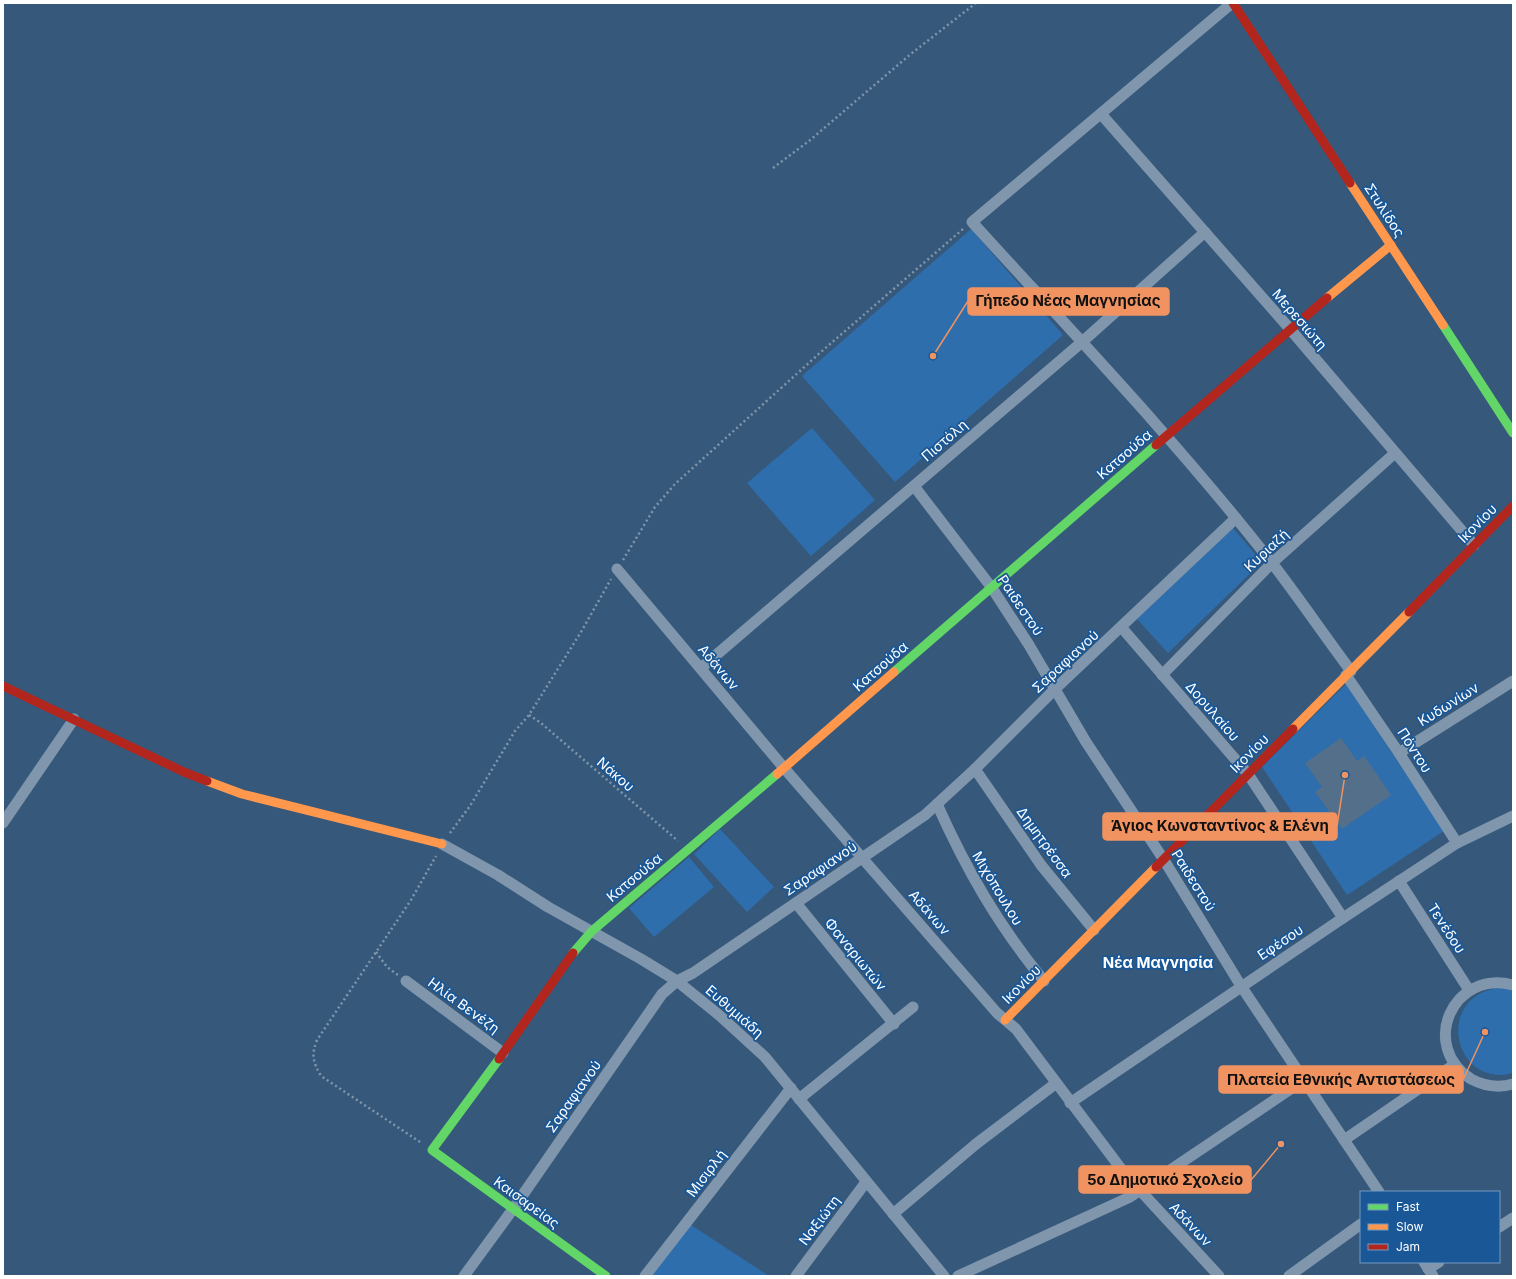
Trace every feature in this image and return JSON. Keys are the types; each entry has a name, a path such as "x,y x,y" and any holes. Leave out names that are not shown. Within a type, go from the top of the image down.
{"street":[{"path":"972,222 1233,3"},
{"name":"Στυλίδος","path":"1233,3 1513,433"},
{"name":"Μερεσιώτη","path":"1101,114 1290,329 1474,546"},
{"name":"Πόντου","path":"972,222 1082,342 1165,436 1236,518 1272,563 1348,673 1456,843"},
{"name":"Πιστόλη","path":"701,668 1082,342 1205,232"},
{"name":"Κατσούδα","path":"432,1150 503,1053 566,961 592,931 784,768 1165,436 1391,245"},
{"name":"Κυριαζή","path":"1162,675 1272,563 1395,452"},
{"name":"Ραιδεστού","path":"914,486 992,588 1029,645 1086,742 1164,860 1242,986 1378,1191"},
{"name":"Ικονίου","path":"1005,1020 1513,506"},
{"name":"Σαραφιανού","path":"464,1276 513,1209 662,994 677,981 694,973 925,815 975,769 1055,689 1122,628 1236,518"},
{"name":"Αδάνων","path":"617,569 784,768 997,1013 1016,1029 1070,1103 1140,1191 1219,1276"},
{"name":"Δορυλαίου","path":"1122,628 1248,774 1343,918"},
{"name":"Κυδωνίων","path":"1399,753 1513,681"},
{"path":"3,686 184,772 242,794 442,844"},
{"path":"3,823 74,720"},
{"name":"Δημητρέσσα","path":"975,769 1041,865 1094,930"},
{"name":"Μιχόπουλου","path":"936,804 980,891 1002,926 1044,981"},
{"name":"Εφέσου","path":"1070,1103 1456,843 1513,816"},
{"name":"Ευθυμιάδη","path":"442,844 498,875 548,907 677,981 719,1015 766,1057 866,1182 944,1276"},
{"name":"Τενέδου","path":"1399,881 1469,990"},
{"name":"Φαναριωτών","path":"796,903 894,1024"},
{"name":"Ηλία Βενέζη","path":"406,981 503,1053"},
{"path":"1513,985 1490,983 1469,990 1455,1005 1447,1024 1447,1044 1455,1064 1468,1076 1483,1084 1500,1086 1513,1084"},
{"path":"799,1099 894,1024 913,1007"},
{"path":"1344,1140 1455,1064"},
{"path":"958,1276 1098,1213 1140,1191 1304,1080"},
{"path":"893,1214 976,1144 1056,1084"},
{"name":"Μισιρλή","path":"645,1276 791,1088"},
{"name":"Καισαρείας","path":"432,1150 606,1276"},
{"name":"Ναξιώτη","path":"796,1276 866,1182"},
{"path":"1500,1226 1513,1218"},
{"path":"1288,1276 1360,1225"},
{"path":"1428,1269 1437,1263"}],"path":[{"path":"772,168 808,141 912,53 976,3"},
{"path":"432,1150 321,1076 313,1062 313,1051 317,1040 411,900 442,844 470,806 515,731 528,715 581,632 655,507 675,484 816,356 972,222"},
{"name":"Νάκου","path":"528,715 541,723 689,850"},
{"path":"376,952 387,967 406,981"}],"shaded area":[{"path":"971,229 1063,335 895,482 802,376"},
{"path":"812,428 875,500 811,556 747,483"},
{"path":"1233,528 1262,562 1168,653 1137,619"},
{"path":"1346,684 1444,831 1347,895 1262,767"},
{"path":"720,829 774,887 747,912 694,854"},
{"path":"689,857 714,887 654,937 629,908"},
{"path":"1497,988 1513,989 1513,1073 1493,1074 1477,1068 1466,1056 1459,1041 1459,1024 1464,1008 1477,995"},
{"path":"688,1223 769,1276 648,1276"}],"building":[{"path":"1341,738 1357,761 1364,756 1391,795 1342,829 1315,792 1322,787 1305,763"}],"traffic: fast":[{"path":"1443,325 1513,433"},
{"path":"894,672 1156,445"},
{"path":"573,953 592,931 777,774"},
{"path":"499,1059 432,1150 606,1276"}],"traffic: slow":[{"path":"1350,183 1443,325"},
{"path":"1327,298 1391,245"},
{"path":"1293,729 1409,612"},
{"path":"777,774 894,672"},
{"path":"207,781 242,794 442,844"},
{"path":"1005,1020 1156,867"}],"traffic: jam":[{"path":"1233,3 1350,183"},
{"path":"1156,445 1327,298"},
{"path":"1409,612 1513,506"},
{"path":"3,686 184,772 207,781"},
{"path":"1156,867 1293,729"},
{"path":"499,1059 573,953"}],"place":[{"name":"Γήπεδο Νέας Μαγνησίας","path":"933,356"},
{"name":"Άγιος Κωνσταντίνος & Ελένη","path":"1345,775"},
{"name":"Πλατεία Εθνικής Αντιστάσεως","path":"1485,1032"},
{"name":"5ο Δημοτικό Σχολείο","path":"1281,1144"}],"district":[{"name":"Νέα Μαγνησία","path":"1158,962"}]}
